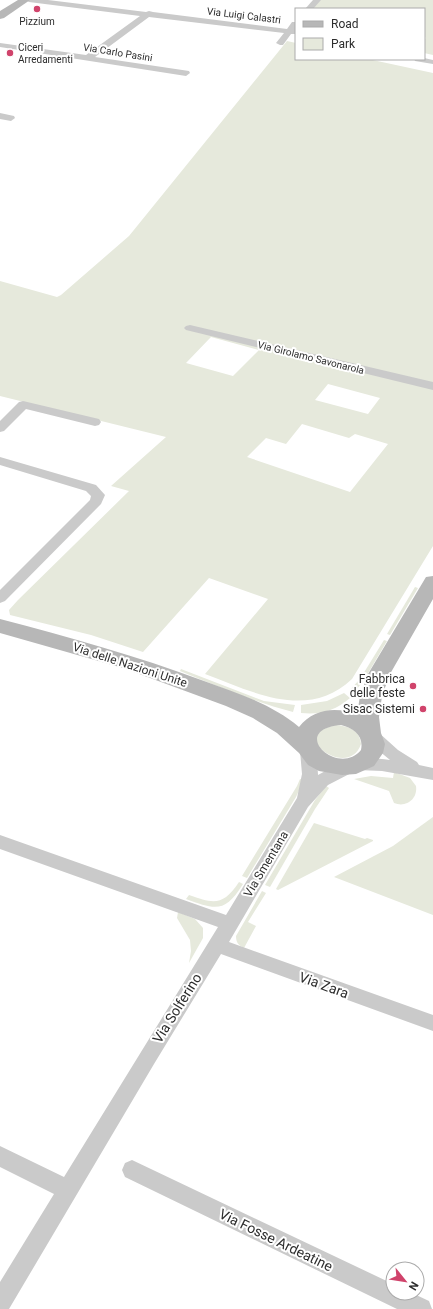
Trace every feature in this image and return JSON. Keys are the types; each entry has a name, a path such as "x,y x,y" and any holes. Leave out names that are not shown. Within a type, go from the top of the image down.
{"street":[{"path":"0,16 25,0"},
{"name":"Via Luigi Calastri","path":"29,0 122,7 149,13 292,31"},
{"path":"310,8 317,0"},
{"path":"88,58 149,13"},
{"path":"280,43 292,31"},
{"name":"Via Carlo Pasini","path":"0,45 186,73"},
{"path":"423,60 433,62"},
{"path":"0,116 11,118"},
{"name":"Via Girolamo Savonarola","path":"190,328 433,386"},
{"path":"0,428 23,405 95,422"},
{"path":"0,461 90,488 98,494 96,501 0,598"},
{"path":"354,765 364,760 372,751 374,744 368,723 368,704 379,674 433,582"},
{"name":"Via delle Nazioni Unite","path":"0,626 52,639 158,671 258,710"},
{"path":"307,749 305,738 308,730 322,719 340,711 356,700 379,674"},
{"path":"258,710 288,716 322,719 336,717 353,720 361,724 382,747 428,773"},
{"path":"258,710 286,727 315,759 325,764 336,767 354,765 382,765 428,773"},
{"name":"Via Smentana","path":"302,803 311,777 310,760 307,749"},
{"name":"Via Smentana","path":"230,924 302,803 322,781 335,773 354,765"},
{"path":"0,842 230,924"},
{"name":"Via Solferino","path":"0,1303 67,1190 230,924"},
{"name":"Via Zara","path":"217,945 433,1023"},
{"path":"0,1156 67,1190"},
{"name":"Via Fosse Ardeatine","path":"132,1170 421,1309"}],"green space":[{"path":"319,0 433,0 433,55 425,53 425,8 313,8"},
{"path":"287,41 295,43 295,60 373,60 433,73 433,546 352,679 335,692 317,698 299,701 280,699 261,695 205,674 268,599 209,578 143,652 91,635 10,615 9,610 18,600 129,491 111,486 166,437 0,396 0,281 57,297 129,236","holes":["211,337 259,350 233,376 186,363","328,384 380,398 368,414 315,400","302,424 349,438 355,434 388,444 350,492 247,457 266,438 286,444"]},
{"path":"415,587 418,588 390,635 387,634"},
{"path":"384,640 387,641 364,680 353,694 349,691 360,679"},
{"path":"181,669 264,701 295,705 293,712 236,693 180,671"},
{"path":"344,693 350,698 333,709 321,713 301,713 301,705 327,701"},
{"path":"336,725 345,726 353,730 360,739 361,744 355,753 347,758 328,754 321,749 317,742 317,735 324,729"},
{"path":"394,772 410,778 416,786 415,795 407,803 394,803 389,791 354,779 371,776 393,778"},
{"path":"300,779 304,780 296,797 247,878 242,876 297,786"},
{"path":"326,786 329,788 315,809 270,887 265,885 315,800"},
{"path":"433,817 433,915 334,877 393,846"},
{"path":"314,823 373,841 278,890 276,889"},
{"path":"239,882 243,884 237,893 231,900 219,906 212,907 186,899 189,895 205,900 217,901 228,895"},
{"path":"262,891 266,893 248,922 256,926 244,948 240,946 236,940 236,936"},
{"path":"178,912 195,919 203,928 203,938 189,963 191,951 190,940 177,918"}],"place":[{"name":"Pizzium","path":"37,9"},
{"name":"Ciceri Arredamenti","path":"10,53"},
{"name":"Fabbrica delle feste","path":"413,686"},
{"name":"Sisac Sistemi","path":"423,709"}]}
